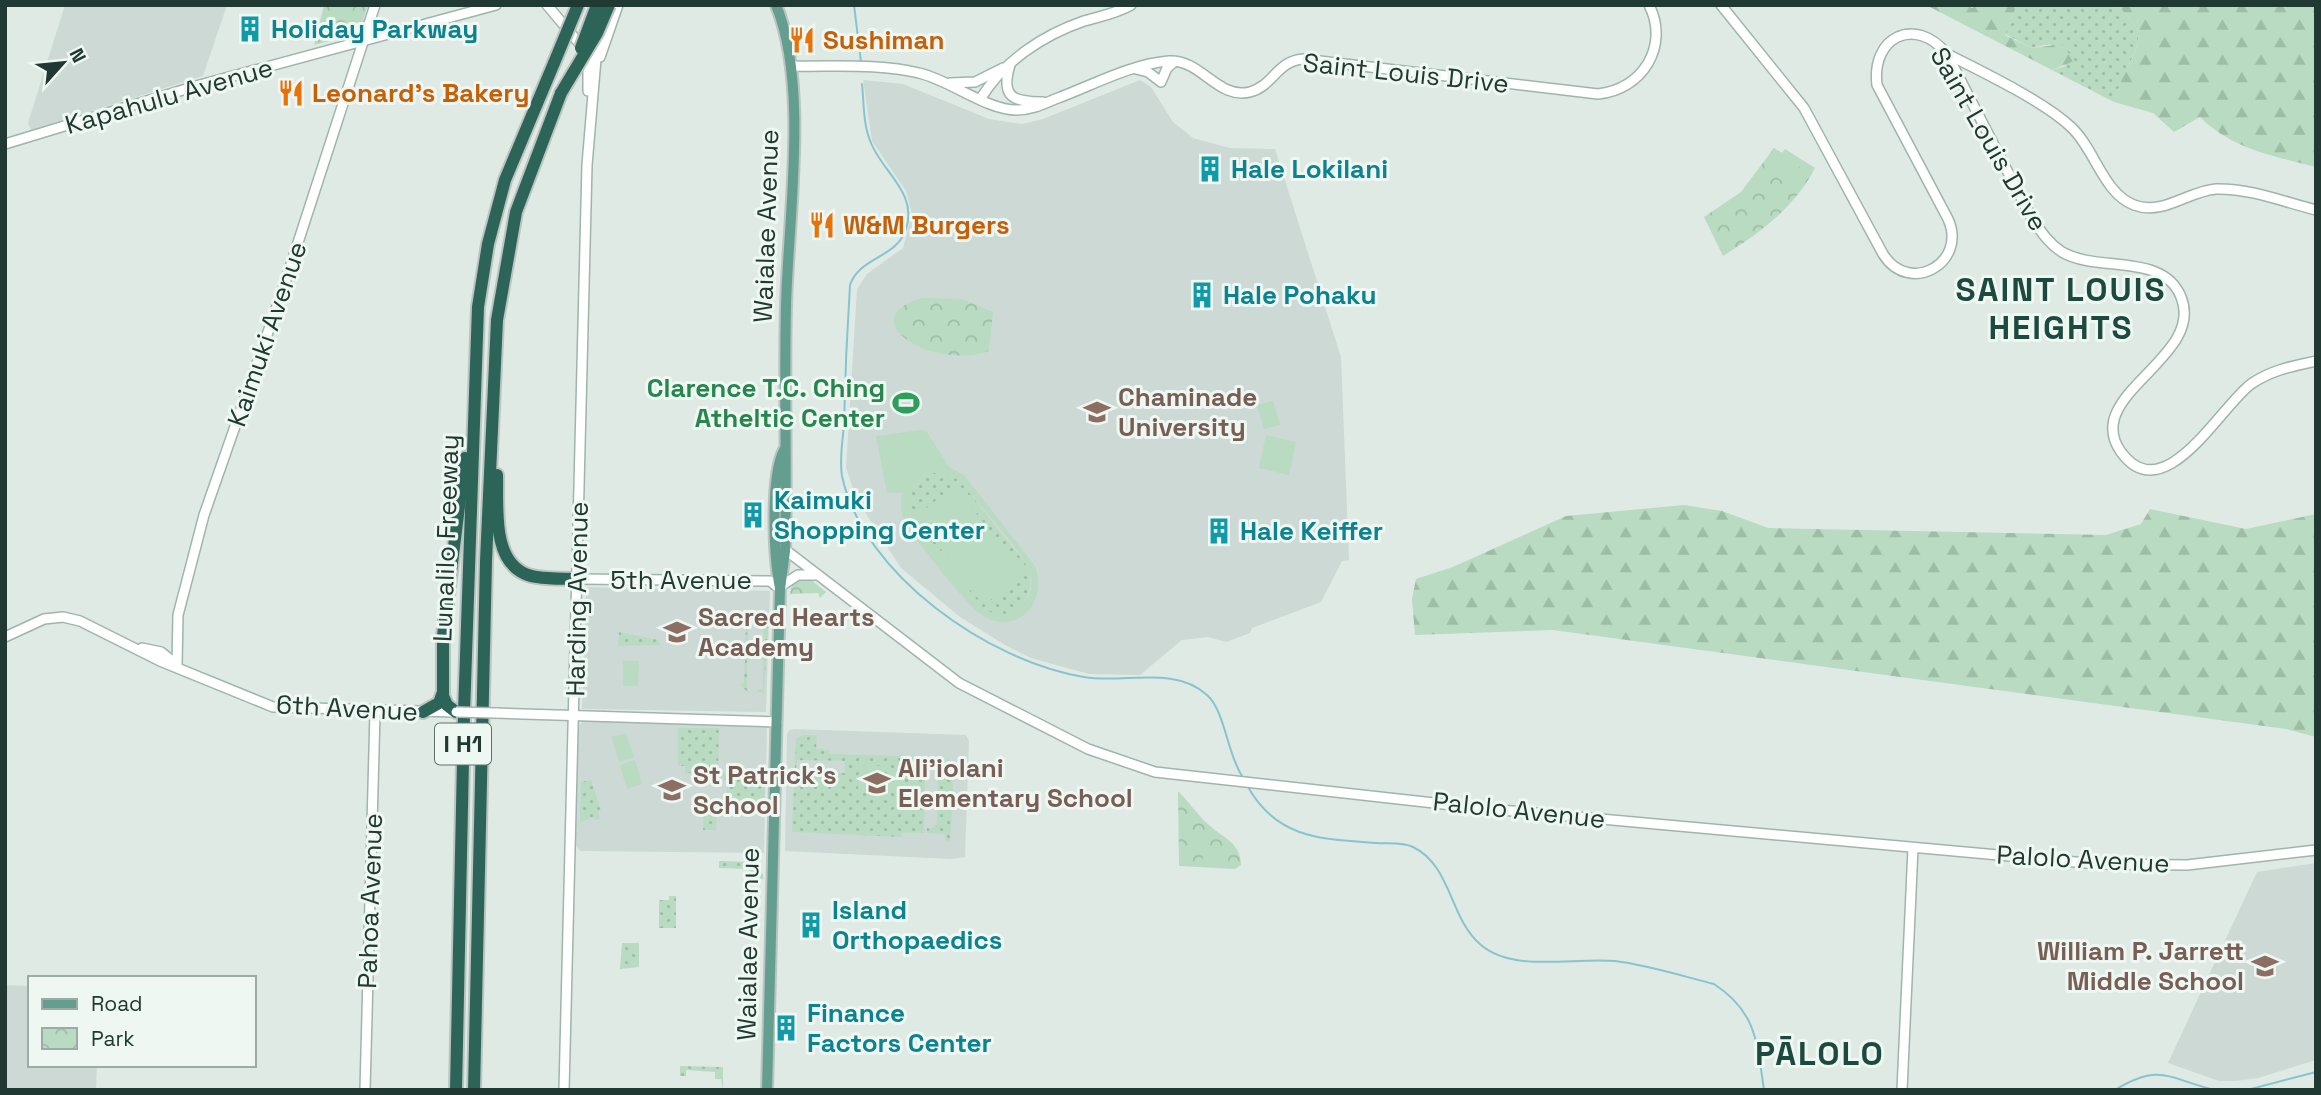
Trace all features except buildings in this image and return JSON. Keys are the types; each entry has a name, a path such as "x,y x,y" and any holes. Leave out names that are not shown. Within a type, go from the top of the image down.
{"highway":[{"path":"554,63 570,5"},
{"name":"Lunalilo Freeway","path":"456,1090 473,399 478,307 488,244 505,180 578,5"},
{"name":"Lunalilo Freeway","path":"474,1090 497,320 511,230 523,190 598,5"},
{"path":"561,93 597,33 609,5"},
{"path":"494,371 498,517 504,551 515,566 525,573 578,579"},
{"path":"456,712 446,703 443,692 446,605 473,399"},
{"path":"423,712 439,703 443,692"}],"main road":[{"name":"Waialae Avenue","path":"767,1090 781,588 785,551 786,307 793,171 791,66 776,5"},
{"name":"Waialae Avenue","path":"781,588 775,567 778,463 784,450"}],"street":[{"name":"Kaimuki Avenue","path":"177,665 183,588 205,515 366,40 375,5"},
{"name":"Kapahulu Avenue","path":"5,144 196,86 496,5"},
{"path":"547,5 579,40 588,58"},
{"name":"Harding Avenue","path":"564,1090 591,5"},
{"name":"Harding Avenue","path":"590,109 596,68 598,5"},
{"path":"596,68 618,5"},
{"path":"944,82 975,82 1010,64 1055,32 1115,14 1131,5"},
{"name":"Saint Louis Drive","path":"1174,62 1200,71 1221,87 1236,93 1258,89 1286,63 1303,60 1607,94 1632,83 1649,63 1656,37 1649,5"},
{"name":"Saint Louis Drive","path":"1721,5 1804,108 1886,259 1894,267 1909,274 1926,273 1941,265 1952,246 1952,229 1879,90 1877,70 1889,44 1906,33 1927,36 1947,54 2031,217 2044,237 2062,252 2091,264 2155,271 2172,282 2180,293 2185,313 2178,338 2120,404 2115,415 2114,434 2125,457 2147,468 2172,465 2182,458 2251,384 2278,370 2316,361"},
{"path":"1947,54 2071,127 2088,145 2112,188 2135,205 2156,208 2202,191 2227,189 2316,210"},
{"path":"791,66 907,70 944,82 999,107 1019,110 1049,102 1135,69 1174,62"},
{"path":"1135,69 1148,72 1161,82 1167,68 1174,62"},
{"path":"981,98 1010,64"},
{"path":"1010,64 1005,85 1012,97 1028,102 1049,102"},
{"path":"777,482 782,500 780,544 785,551"},
{"name":"Palolo Avenue","path":"785,551 933,666 977,694 1052,732 1129,765 1176,776 1913,848 2097,863 2187,865 2316,850"},
{"path":"781,588 800,574 821,577"},
{"name":"5th Avenue","path":"578,579 771,581 781,588"},
{"name":"6th Avenue","path":"5,637 44,619 64,617 136,647 160,661 177,665 273,707 777,722"},
{"path":"161,652 173,648 177,642"},
{"name":"6th Avenue","path":"136,647 161,652 177,665"},
{"name":"Pahoa Avenue","path":"365,1090 374,712"},
{"path":"1902,1090 1913,848"}],"shaded area":[{"path":"65,5 227,5 203,76 31,130 28,123"},
{"name":"Chaminade University","path":"863,80 903,84 989,119 1022,124 1043,119 1140,80 1151,87 1173,122 1193,138 1230,148 1275,149 1341,357 1349,560 1342,561 1321,602 1252,628 1250,633 1226,642 1208,637 1182,640 1140,675 1089,674 1031,658 1005,645 960,617 901,568 856,498 846,468 857,289 867,274 903,248 912,214 906,191 872,141"},
{"name":"Sacred Hearts Academy","path":"586,587 770,591 766,712 582,709"},
{"name":"St Patrick's School","path":"585,720 767,727 764,853 580,851 575,844 578,726"},
{"name":"Ali'iolani Elementary School","path":"789,730 966,735 969,741 965,857 951,859 785,851 787,735"},
{"name":"William P. Jarrett Middle School","path":"2316,863 2316,1060 2258,1078 2236,1081 2219,1081 2168,1063 2257,872"},
{"path":"5,985 28,986 28,1067 97,1067 96,1090 5,1090"}],"green space":[{"path":"324,5 368,5 359,33 314,45"},
{"path":"1926,5 1963,5 1973,8 1974,5 2017,5 2005,35 2032,48 2062,44 2074,61 2052,70"},
{"path":"2017,5 2116,5 2126,14 2137,31 2137,46 2114,102 2052,70 2066,66 2050,44 2032,48 2005,34"},
{"path":"2116,5 2316,5 2316,167 2239,144 2212,128 2200,117 2174,132 2153,113 2114,102 2138,39 2133,23"},
{"path":"1774,148 1782,153 1785,149 1815,168 1787,207 1750,238 1723,256 1704,217 1741,192"},
{"path":"1787,156 1801,164 1790,186 1775,176"},
{"path":"922,298 962,299 993,312 989,351 967,355 944,354 924,349 907,340 897,329 894,318 902,307"},
{"path":"1273,401 1280,425 1264,429 1257,405"},
{"path":"922,430 927,432 949,467 964,475 1035,566 1037,592 1027,612 1008,622 996,621 983,616 953,586 904,519 901,509 902,493 887,493 876,436","holes":["932,473 947,473 960,481 1006,535 1028,568 1031,578 1028,598 1015,611 995,614 985,610 913,522 908,506 914,487"]},
{"path":"1266,435 1296,442 1289,475 1259,468"},
{"path":"932,473 947,473 960,481 1028,567 1030,588 1027,598 1015,611 996,614 985,610 913,522 908,507 910,493"},
{"path":"954,486 1024,573 985,604 915,517"},
{"path":"1684,505 1722,511 1768,528 2106,535 2141,524 2150,509 2246,529 2316,514 2316,737 2286,729 1553,630 1415,635 1412,599 1416,579 1453,567 1566,516"},
{"path":"797,579 810,579 826,592 820,598 818,593 790,594 792,584"},
{"path":"762,610 769,613 764,694 758,691 763,690 763,660 759,658 759,646 764,644"},
{"path":"748,616 748,644 752,647 752,659 747,660 749,693 740,685 744,682 745,660 740,659 740,646 745,644 746,627 742,623"},
{"path":"619,632 658,640 660,645 618,646"},
{"path":"623,661 639,661 638,686 623,686"},
{"path":"678,728 719,728 718,774 685,773 685,766 678,766"},
{"path":"626,733 634,757 619,762 612,737"},
{"path":"803,735 817,735 816,749 829,750 829,754 925,757 924,833 902,833 901,837 792,832 796,739","holes":["797,760 845,761 845,773 797,772"]},
{"path":"929,758 951,760 953,791 950,841 946,842 945,834 927,833 927,828 933,828 937,823 938,766"},
{"path":"635,760 642,784 627,789 620,765"},
{"path":"859,765 880,766 880,792 858,792"},
{"path":"720,771 732,776 765,777 764,804 730,803 717,806 716,830 703,830 704,801 722,801 727,797 727,781 720,776"},
{"path":"591,780 601,811 598,812 600,819 596,820 594,817 580,822 581,782"},
{"path":"1178,791 1213,829 1234,845 1241,865 1235,869 1179,866"},
{"path":"1203,847 1229,848 1228,864 1203,863"},
{"path":"719,861 752,862 761,868 764,879 758,879 748,869 719,868"},
{"path":"669,896 676,896 676,928 659,928 659,900 669,900"},
{"path":"622,943 639,943 639,967 620,969"},
{"path":"680,1066 723,1067 723,1090 721,1079 715,1079 715,1072 686,1070 686,1076 680,1076"}],"waterway":[{"path":"854,5 861,62"},
{"path":"862,84 868,136 876,154 898,184 907,205 908,216 901,239 861,269 850,285 841,463 842,476 855,512 875,547 903,579 936,608 972,633 1009,653 1047,668 1084,677 1164,678 1194,686 1207,695 1218,711 1242,776"},
{"path":"1248,787 1273,818 1304,833 1338,840 1405,844 1413,847 1436,867 1470,934 1495,954 1527,961 1615,961 1714,984 1728,995 1747,1017 1756,1043 1764,1090"},
{"path":"2247,1090 2316,1072"},
{"path":"2115,1090 2154,1075 2165,1075 2215,1090"}],"place":[{"name":"Holiday Parkway","path":"250,29"},
{"name":"Sushiman","path":"802,40"},
{"name":"Leonard's Bakery","path":"291,93"},
{"name":"Hale Lokilani","path":"1210,169"},
{"name":"W&M Burgers","path":"822,225"},
{"name":"Hale Pohaku","path":"1202,295"},
{"name":"Clarence T.C. Ching Atheltic Center","path":"906,403"},
{"name":"Chaminade University","path":"1097,412"},
{"name":"Kaimuki Shopping Center","path":"753,515"},
{"name":"Hale Keiffer","path":"1219,531"},
{"name":"Sacred Hearts Academy","path":"677,632"},
{"name":"Ali'iolani Elementary School","path":"877,783"},
{"name":"St Patrick's School","path":"672,790"},
{"name":"Island Orthopaedics","path":"811,925"},
{"name":"William P. Jarrett Middle School","path":"2265,966"},
{"name":"Finance Factors Center","path":"786,1028"}],"district":[{"name":"SAINT LOUIS HEIGHTS","path":"2061,308"},
{"name":"PĀLOLO","path":"1820,1053"}]}
